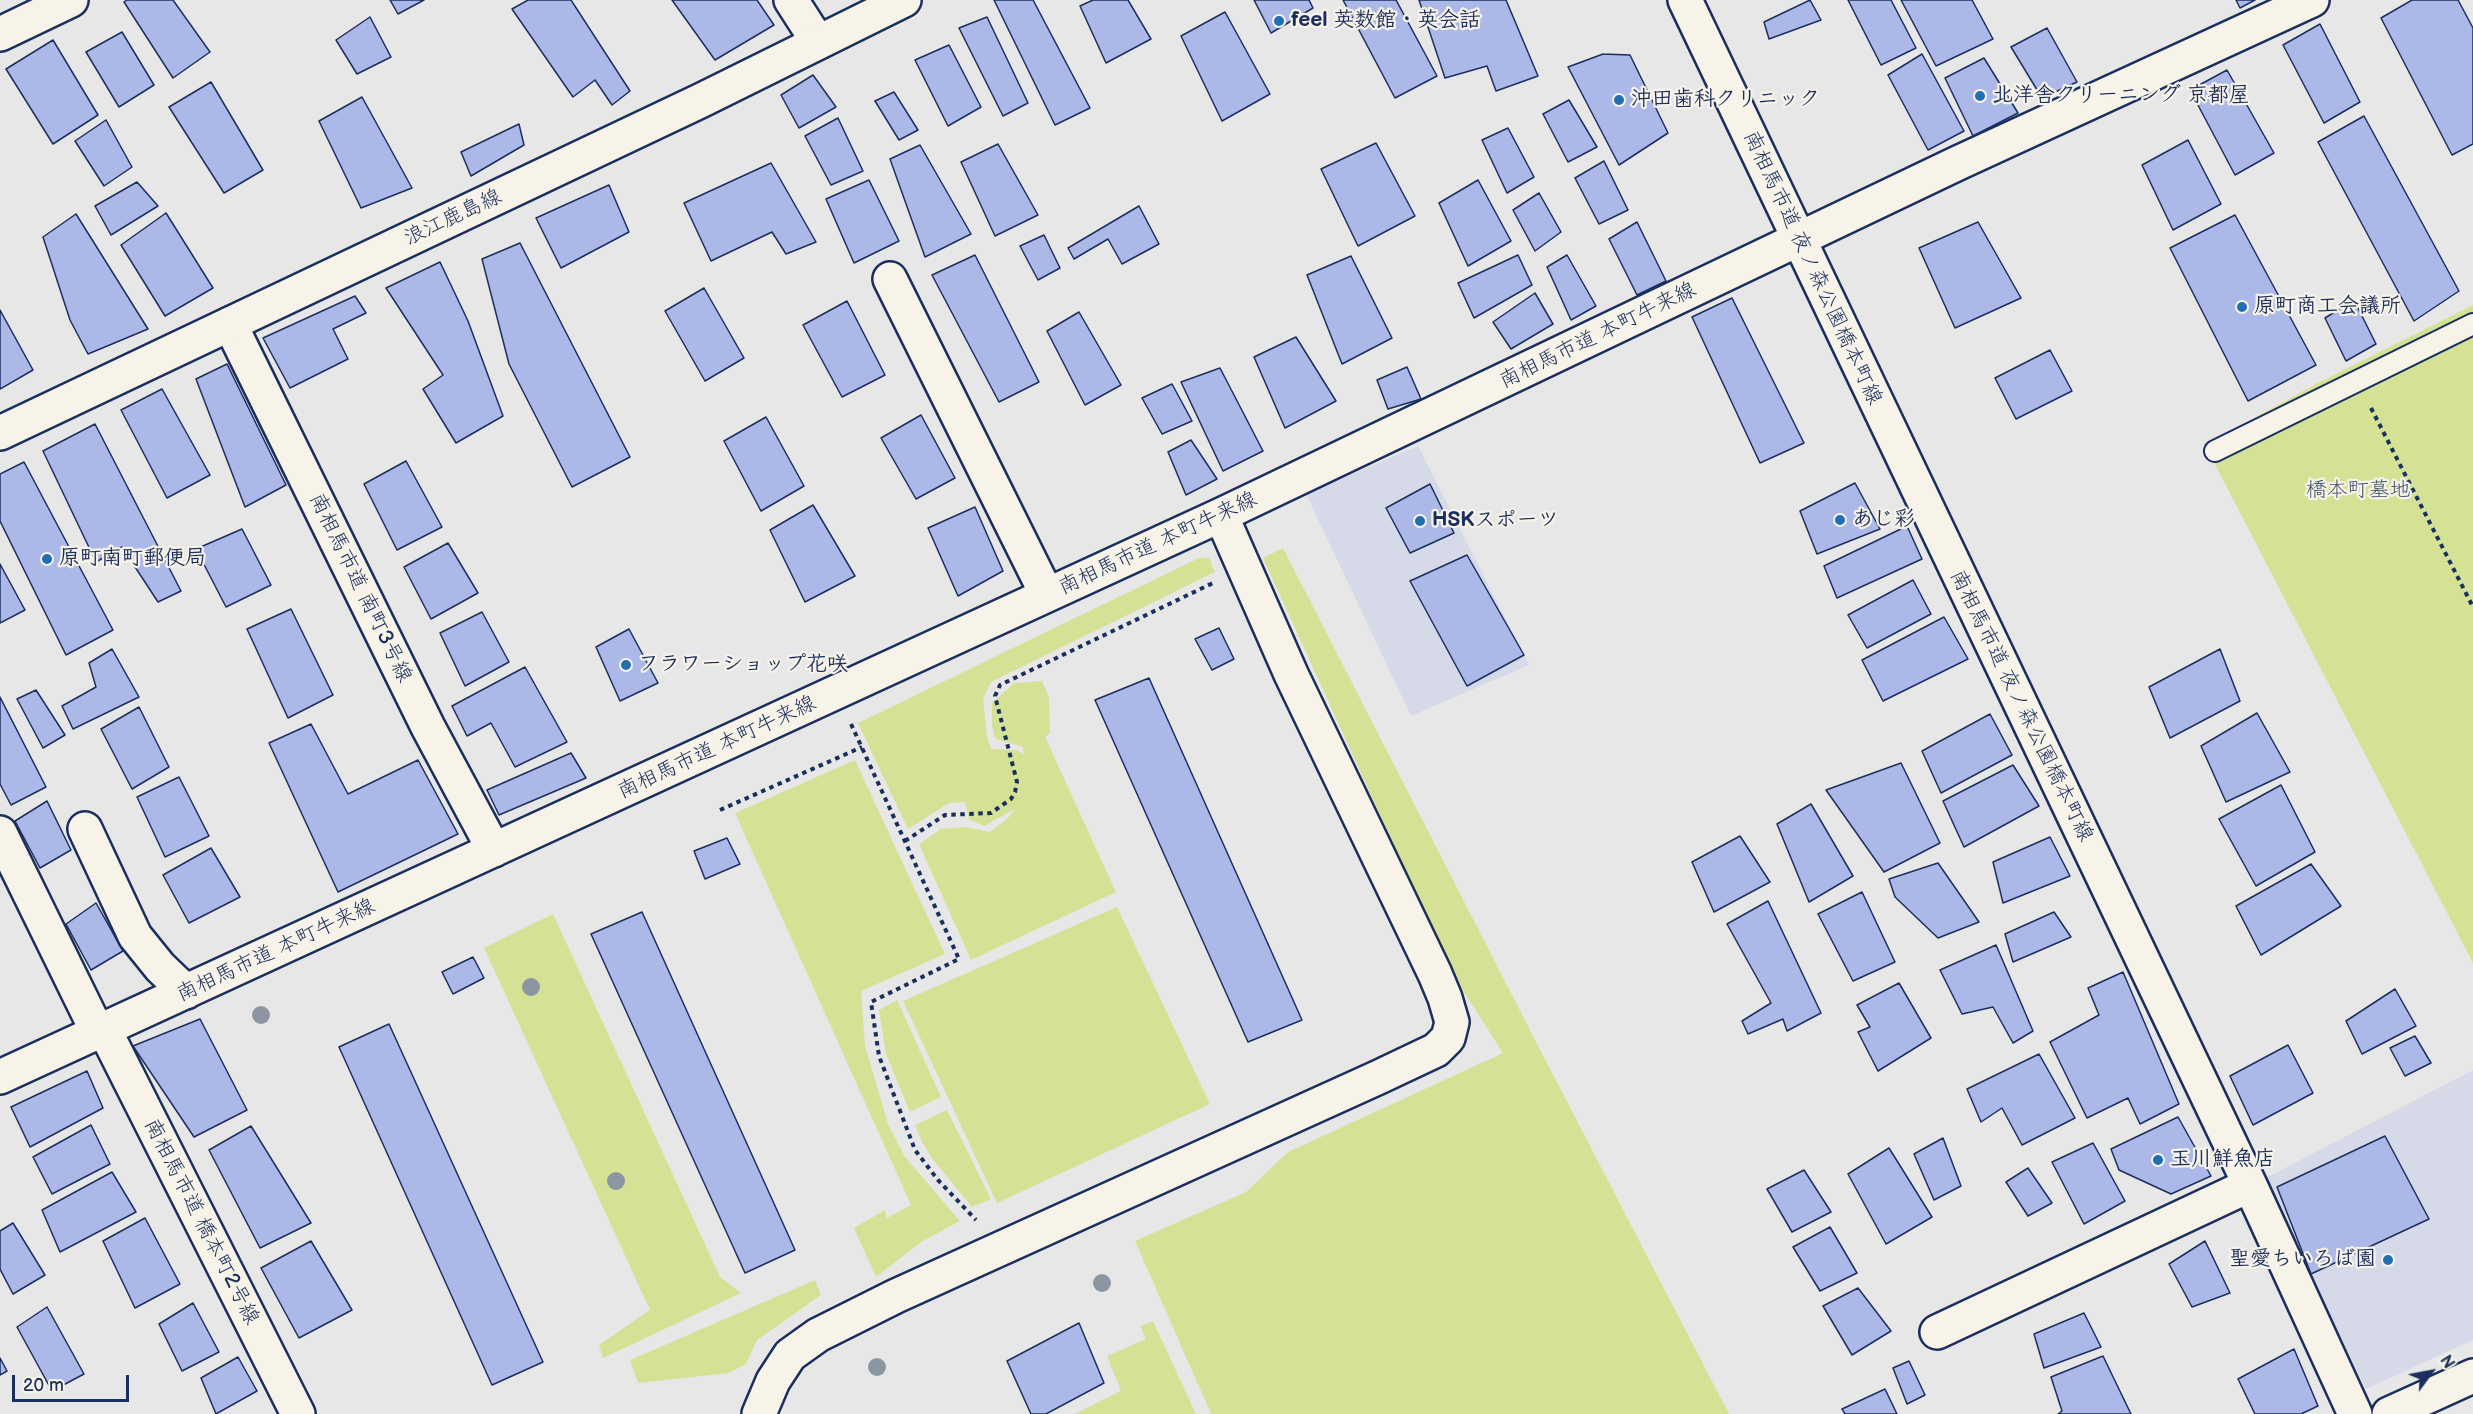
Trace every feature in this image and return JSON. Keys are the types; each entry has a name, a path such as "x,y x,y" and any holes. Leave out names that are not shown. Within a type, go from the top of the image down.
{"street":[{"path":"0,34 70,0"},
{"path":"790,0 818,42"},
{"name":"浪江鹿島線","path":"0,433 904,0"},
{"name":"南相馬市道 夜ノ森公園橋本町線","path":"1685,0 2250,1185 2355,1414"},
{"name":"南相馬市道 本町牛来線","path":"0,1077 1221,515 1968,159 2312,0"},
{"path":"890,279 1047,595"},
{"name":"南相馬市道 南町3号線","path":"230,324 428,727 494,850"},
{"path":"759,1414 773,1381 790,1355 818,1335 896,1296 1379,1077 1436,1050 1448,1038 1452,1022 1435,974 1291,675 1221,515"},
{"path":"85,829 135,936 160,967 186,992"},
{"name":"南相馬市道 橋本町2号線","path":"0,833 298,1414"},
{"path":"1937,1332 2250,1185"},
{"path":"2389,1414 2473,1376"}],"lane":[{"path":"2216,451 2473,324"}],"path":[{"path":"2357,381 2473,607"},
{"path":"905,841 945,815 991,813 1006,804 1015,792 1017,782 995,696 1000,685 1217,581"},
{"path":"847,715 959,958 872,1002 879,1056 915,1150 938,1180 979,1223"},
{"path":"720,810 862,747"}],"shaded area":[{"path":"1418,446 1529,665 1411,716 1306,494"},
{"name":"聖愛ちいろば園","path":"2473,1070 2473,1340 2366,1389 2264,1179"}],"green space":[{"name":"橋本町墓地","path":"2473,305 2473,963 2205,445 2316,384"},
{"path":"1283,548 1729,1414 1211,1414 1135,1241 1246,1192 1288,1152 1503,1053 1453,975 1263,558"},
{"path":"1199,558 1209,558 1215,572 991,682 983,699 987,736 991,749 1017,750 1024,755 1023,747 996,739 992,727 992,703 1014,683 1042,681 1049,698 1050,733 1045,737 1116,892 971,960 919,844 941,829 964,827 990,832 1009,817 1015,809 984,826 969,819 965,802 949,803 908,829 858,723"},
{"path":"855,760 945,954 861,991 865,1045 888,1124 905,1157 960,1221 921,1242 876,1277 854,1228 885,1210 887,1218 911,1205 735,813"},
{"path":"1117,907 1210,1104 997,1203 903,1001"},
{"path":"553,914 720,1277 741,1293 603,1358 599,1345 650,1310 484,948"},
{"path":"897,1000 941,1097 910,1112 886,1054 879,1010"},
{"path":"947,1110 991,1199 972,1207 931,1157 915,1125"},
{"path":"815,1280 821,1295 757,1340 746,1364 729,1373 638,1383 630,1360"},
{"path":"1153,1321 1196,1414 1075,1414 1121,1391 1107,1356 1146,1339 1140,1326"}],"building":[{"path":"127,0 173,0 210,52 173,78 124,2"},
{"path":"390,0 424,0 398,14"},
{"path":"528,0 571,0 630,91 612,105 595,80 573,97 512,9"},
{"path":"672,0 757,0 774,25 715,60"},
{"path":"994,0 1033,0 1090,108 1055,125"},
{"path":"1093,0 1128,0 1151,39 1106,63 1080,6"},
{"name":"feel 英数館・英会話","path":"1254,0 1309,0 1313,8 1271,33"},
{"path":"1343,0 1396,0 1437,76 1395,98"},
{"path":"1419,0 1506,0 1538,76 1496,91 1487,66 1445,78"},
{"path":"1810,0 1821,20 1769,39 1764,22"},
{"path":"1848,0 1891,0 1916,48 1881,65"},
{"path":"1901,0 1972,0 1993,39 1936,66"},
{"path":"2236,0 2255,0 2240,8"},
{"path":"2412,0 2458,0 2473,28 2473,144 2452,155 2381,18"},
{"path":"1225,12 1270,94 1222,121 1181,36"},
{"path":"370,17 391,57 357,74 336,40"},
{"path":"987,17 1028,103 1003,116 959,28"},
{"path":"2320,24 2360,102 2324,123 2283,45"},
{"path":"2047,28 2077,82 2042,98 2011,47"},
{"path":"122,32 154,85 119,107 86,52"},
{"path":"53,40 98,115 53,144 6,69"},
{"path":"949,45 981,107 948,126 915,60"},
{"name":"沖田歯科クリニック","path":"1603,54 1630,55 1668,133 1619,165 1568,67"},
{"path":"1922,54 1964,131 1928,150 1888,75"},
{"name":"北洋舎クリーニング 京都屋","path":"1984,58 2018,113 1973,136 1945,78"},
{"path":"2227,70 2274,153 2235,175 2190,90"},
{"path":"813,75 836,107 799,128 781,95"},
{"path":"211,82 263,170 224,193 169,107"},
{"path":"894,92 918,130 899,140 875,101"},
{"path":"362,97 412,188 361,208 319,121"},
{"path":"1569,100 1597,147 1568,162 1543,114"},
{"path":"2364,116 2459,291 2414,321 2318,142"},
{"path":"838,118 863,171 831,185 805,136"},
{"path":"106,120 132,167 104,186 75,141"},
{"path":"519,124 524,145 471,176 461,152"},
{"path":"1508,128 1534,177 1507,193 1482,140"},
{"path":"2188,140 2221,204 2173,230 2142,165"},
{"path":"1376,143 1415,216 1358,246 1321,169"},
{"path":"998,144 1038,215 995,236 961,162"},
{"path":"920,145 971,234 925,257 890,159"},
{"path":"1604,161 1628,210 1599,224 1575,178"},
{"path":"771,163 816,242 786,254 772,232 711,261 684,203"},
{"path":"869,180 899,241 854,263 826,199"},
{"path":"1478,180 1511,241 1468,266 1439,203"},
{"path":"137,182 158,206 111,235 95,206"},
{"path":"609,185 629,232 561,268 536,218"},
{"path":"1539,193 1561,232 1535,251 1513,210"},
{"path":"1139,206 1159,244 1122,264 1108,239 1074,259 1068,248"},
{"path":"166,213 213,288 165,316 121,245"},
{"path":"76,214 148,329 88,354 70,320 43,237"},
{"name":"原町商工会議所","path":"2235,215 2316,365 2248,401 2170,248"},
{"path":"1637,222 1666,281 1637,295 1609,239"},
{"path":"1978,222 2021,298 1955,328 1919,248"},
{"path":"1044,235 1060,268 1038,280 1020,246"},
{"path":"520,243 630,457 572,487 509,364 482,259"},
{"path":"975,255 1039,382 999,402 932,275"},
{"path":"1518,255 1532,285 1474,318 1458,283"},
{"path":"1567,255 1596,306 1571,320 1547,267"},
{"path":"1351,256 1392,338 1342,364 1307,275"},
{"path":"440,262 468,321 503,416 456,443 423,389 443,375 386,288"},
{"path":"704,288 744,358 705,381 665,311"},
{"path":"1535,293 1553,324 1511,349 1493,322"},
{"path":"355,296 366,313 333,329 348,359 290,388 263,338"},
{"path":"1732,298 1804,443 1760,463 1692,317"},
{"path":"2354,300 2376,344 2346,361 2325,318"},
{"path":"847,301 885,375 842,397 803,325"},
{"path":"0,310 33,370 0,389"},
{"path":"1079,312 1121,385 1085,405 1047,331"},
{"path":"1296,337 1336,401 1285,428 1254,357"},
{"path":"2050,350 2072,391 2016,419 1995,378"},
{"path":"227,364 286,485 245,507 196,379"},
{"path":"1407,367 1421,399 1388,409 1377,380"},
{"path":"1220,368 1263,451 1223,471 1181,382"},
{"path":"1172,384 1192,421 1162,434 1142,398"},
{"path":"162,389 210,475 167,498 121,410"},
{"path":"921,415 955,478 916,499 881,438"},
{"path":"766,417 804,486 761,511 724,441"},
{"path":"95,424 181,591 158,602 122,547 96,562 43,451"},
{"path":"1191,440 1217,479 1186,495 1168,452"},
{"path":"406,461 442,527 397,550 364,484"},
{"path":"24,462 113,630 66,655 0,521 0,474"},
{"name":"あじ彩","path":"1855,483 1880,529 1817,554 1800,511"},
{"name":"HSKスポーツ","path":"1430,484 1454,533 1410,553 1386,508"},
{"path":"813,505 855,576 805,602 770,530"},
{"path":"975,507 1003,571 958,596 928,528"},
{"path":"1907,526 1922,559 1837,598 1824,566"},
{"path":"242,529 271,585 226,607 196,549"},
{"path":"448,543 478,593 431,619 404,567"},
{"path":"1467,555 1524,655 1467,686 1410,581"},
{"path":"0,564 25,610 0,623"},
{"path":"1913,580 1931,614 1867,648 1848,615"},
{"path":"291,609 333,695 288,718 247,629"},
{"path":"482,612 509,662 465,686 440,633"},
{"path":"1944,617 1968,659 1883,701 1862,660"},
{"path":"1219,628 1234,659 1212,670 1195,639"},
{"name":"フラワーショップ花咲","path":"629,629 658,683 620,701 596,647"},
{"path":"112,649 139,697 73,729 62,706 96,687 89,663"},
{"path":"2220,649 2240,701 2170,738 2149,687"},
{"path":"525,667 567,742 515,767 491,723 467,736 452,706"},
{"path":"1149,678 1302,1020 1248,1042 1095,700"},
{"path":"36,690 65,735 43,748 17,699"},
{"path":"0,697 46,787 11,805 0,784"},
{"path":"139,707 169,767 132,789 101,729"},
{"path":"2257,713 2290,772 2226,802 2201,746"},
{"path":"1990,714 2012,755 1941,793 1922,751"},
{"path":"311,724 348,794 418,760 458,834 338,892 269,743"},
{"path":"571,753 586,778 499,815 487,790"},
{"path":"1901,763 1940,843 1884,872 1826,790"},
{"path":"2013,765 2039,806 1964,847 1943,801"},
{"path":"179,777 209,836 165,857 137,797"},
{"path":"2281,785 2315,852 2256,886 2219,819"},
{"path":"47,801 71,850 40,868 15,821"},
{"path":"1811,804 1853,876 1809,902 1777,824"},
{"path":"1740,836 1770,882 1714,912 1692,862"},
{"path":"2050,837 2070,876 2003,903 1993,862"},
{"path":"727,838 740,864 705,879 694,851"},
{"path":"211,848 240,897 189,923 163,875"},
{"path":"1938,863 1979,922 1938,938 1895,897 1889,879"},
{"path":"2311,864 2341,906 2261,955 2236,906"},
{"path":"1862,892 1895,962 1853,981 1818,914"},
{"path":"1768,901 1821,1013 1787,1031 1783,1019 1748,1034 1742,1021 1771,1003 1727,924"},
{"path":"96,903 123,951 91,970 66,924"},
{"path":"642,912 795,1250 745,1273 591,934"},
{"path":"2054,912 2071,937 2013,962 2005,934"},
{"path":"1996,945 2033,1031 2013,1043 1993,1007 1962,1014 1940,970"},
{"path":"473,957 484,978 453,994 442,972"},
{"path":"2123,972 2179,1104 2140,1124 2128,1098 2087,1118 2050,1042 2099,1015 2088,988"},
{"path":"1899,983 1931,1038 1878,1071 1858,1032 1870,1027 1857,1005"},
{"path":"2395,989 2416,1026 2362,1054 2346,1021"},
{"path":"200,1019 247,1110 194,1137 133,1046"},
{"path":"389,1024 543,1362 492,1385 339,1047"},
{"path":"2415,1036 2431,1063 2405,1076 2390,1048"},
{"path":"2288,1045 2313,1093 2253,1125 2230,1076"},
{"path":"2039,1054 2075,1118 2022,1145 2002,1108 1981,1122 1967,1089"},
{"path":"87,1071 103,1108 30,1147 11,1107"},
{"name":"玉川鮮魚店","path":"2178,1117 2211,1176 2171,1194 2119,1170 2111,1149"},
{"path":"91,1125 110,1164 52,1194 33,1157"},
{"path":"251,1126 311,1223 260,1248 209,1150"},
{"path":"2385,1136 2429,1219 2311,1274 2277,1187"},
{"path":"1943,1138 1961,1186 1934,1200 1914,1154"},
{"path":"2093,1143 2125,1201 2084,1224 2052,1162"},
{"path":"1889,1148 1932,1217 1886,1244 1848,1174"},
{"path":"2028,1168 2052,1203 2028,1216 2006,1182"},
{"path":"1804,1170 1831,1212 1792,1232 1767,1189"},
{"path":"112,1172 136,1212 60,1252 42,1210"},
{"path":"145,1218 180,1284 135,1308 103,1241"},
{"path":"13,1223 45,1275 13,1294 0,1269 0,1231"},
{"path":"1830,1227 1857,1273 1820,1291 1793,1247"},
{"path":"311,1241 352,1310 299,1338 261,1268"},
{"path":"2205,1241 2230,1293 2192,1307 2169,1264"},
{"path":"1858,1288 1891,1331 1852,1355 1823,1306"},
{"path":"193,1303 219,1352 182,1371 159,1324"},
{"path":"47,1307 84,1374 52,1391 17,1327"},
{"path":"2084,1313 2101,1347 2044,1368 2034,1334"},
{"path":"1079,1323 1104,1383 1046,1414 1031,1414 1007,1361"},
{"path":"2294,1349 2318,1406 2301,1414 2255,1414 2238,1379"},
{"path":"2103,1356 2131,1414 2058,1414 2062,1411 2051,1377"},
{"path":"238,1357 257,1391 216,1414 201,1378"},
{"path":"0,1358 7,1371 0,1375"},
{"path":"1909,1361 1925,1395 1907,1404 1893,1368"},
{"path":"1885,1389 1897,1414 1845,1414 1842,1409"}],"place":[{"name":"feel 英数館・英会話","path":"1279,21"},
{"name":"北洋舎クリーニング 京都屋","path":"1980,96"},
{"name":"沖田歯科クリニック","path":"1619,100"},
{"name":"原町商工会議所","path":"2242,307"},
{"name":"あじ彩","path":"1840,520"},
{"name":"HSKスポーツ","path":"1420,521"},
{"name":"原町南町郵便局","path":"47,559"},
{"name":"フラワーショップ花咲","path":"626,665"},
{"name":"玉川鮮魚店","path":"2158,1160"},
{"name":"聖愛ちいろば園","path":"2388,1260"}]}
